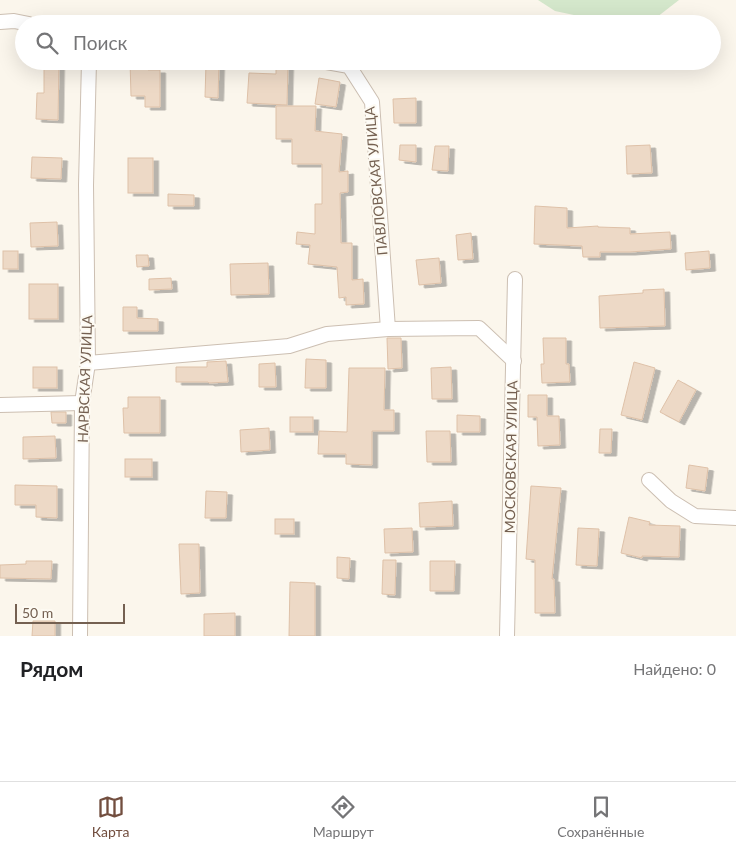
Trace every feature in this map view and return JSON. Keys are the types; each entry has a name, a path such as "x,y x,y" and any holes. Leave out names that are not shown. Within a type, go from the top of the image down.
{"street":[{"path":"0,22 15,21"},
{"name":"НАРВСКАЯ УЛИЦА","path":"80,636 82,403 88,363 86,185 89,70"},
{"name":"ПАВЛОВСКАЯ УЛИЦА","path":"352,70 372,102 388,328"},
{"name":"МОСКОВСКАЯ УЛИЦА","path":"507,636 515,279"},
{"path":"88,363 289,346 327,334 388,328 480,328 514,360"},
{"path":"0,405 82,403"},
{"path":"649,480 671,500 695,516 736,518"}],"green space":[{"path":"538,0 679,0 660,15 574,15 555,11"}],"building":[{"path":"44,70 59,70 58,120 36,119 37,93 44,93"},
{"path":"130,70 160,70 160,107 145,107 145,96 131,96"},
{"path":"206,70 219,70 218,98 205,97"},
{"path":"276,70 288,70 287,105 247,103 249,73 276,74"},
{"path":"319,78 340,82 336,107 315,104"},
{"path":"416,98 416,123 394,123 393,99"},
{"path":"276,106 316,106 315,131 342,134 339,172 348,171 348,192 340,193 341,243 352,243 352,280 363,279 364,304 346,305 346,297 339,298 337,267 308,264 310,245 296,244 297,232 315,234 315,204 322,204 322,164 292,164 292,139 276,139"},
{"path":"400,145 416,145 416,162 399,160"},
{"path":"650,145 652,173 627,174 626,146"},
{"path":"435,146 449,146 448,171 432,170"},
{"path":"32,157 62,158 61,179 31,178"},
{"path":"128,158 153,158 153,193 128,193"},
{"path":"168,194 194,195 194,206 168,206"},
{"path":"535,206 567,208 567,228 598,226 630,228 630,234 670,232 671,249 600,252 600,257 583,257 582,246 534,244"},
{"path":"57,222 58,246 31,247 30,223"},
{"path":"471,233 473,259 458,260 456,235"},
{"path":"3,251 18,251 18,269 3,269"},
{"path":"709,251 710,268 686,270 685,253"},
{"path":"136,255 148,255 149,266 137,267"},
{"path":"439,258 441,283 419,285 416,260"},
{"path":"268,263 269,294 231,295 230,264"},
{"path":"171,278 172,289 149,290 149,279"},
{"path":"29,284 58,284 58,319 29,319"},
{"path":"664,289 665,326 600,328 599,296 643,293 643,290"},
{"path":"123,307 137,307 137,318 158,319 158,331 123,331"},
{"path":"387,338 401,338 402,368 388,369"},
{"path":"543,338 566,338 566,364 569,364 570,382 542,383 541,364 544,364"},
{"path":"306,359 326,360 326,388 305,388"},
{"path":"226,361 228,382 176,382 176,367 207,367 207,362"},
{"path":"634,362 655,368 642,420 621,415"},
{"path":"275,363 276,387 259,387 259,364"},
{"path":"33,367 57,367 57,388 33,388"},
{"path":"451,367 452,399 432,399 431,368"},
{"path":"349,368 385,368 384,410 394,410 394,431 372,431 372,465 346,464 346,454 318,454 319,431 347,432"},
{"path":"678,380 696,390 679,422 660,412"},
{"path":"528,395 547,395 547,416 559,416 560,445 538,446 537,417 528,417"},
{"path":"128,397 160,397 160,433 124,433 123,408 128,408"},
{"path":"51,412 66,412 66,423 52,423"},
{"path":"457,415 480,416 480,432 457,432"},
{"path":"290,417 313,417 313,432 290,432"},
{"path":"269,428 270,450 241,452 240,430"},
{"path":"600,429 612,429 611,453 599,453"},
{"path":"426,431 450,431 451,462 427,462"},
{"path":"55,436 56,458 23,459 23,437"},
{"path":"125,459 152,459 152,477 125,477"},
{"path":"689,465 708,468 705,491 686,488"},
{"path":"15,485 57,486 57,518 36,517 36,505 15,505"},
{"path":"531,486 561,488 552,579 554,579 555,613 535,613 535,560 526,559"},
{"path":"206,491 227,492 226,518 205,518"},
{"path":"452,501 453,526 420,527 419,503"},
{"path":"629,517 650,522 649,525 680,526 679,557 642,556 642,558 621,553"},
{"path":"275,519 294,519 294,534 275,534"},
{"path":"412,528 413,552 385,553 384,529"},
{"path":"578,528 599,529 597,566 576,565"},
{"path":"179,544 199,544 200,593 181,594"},
{"path":"337,557 350,558 349,579 337,578"},
{"path":"383,560 396,560 395,595 382,594"},
{"path":"26,561 52,561 51,579 0,578 0,565 26,564"},
{"path":"430,561 455,561 454,591 430,591"},
{"path":"290,582 315,583 315,636 289,636"},
{"path":"235,613 235,636 204,636 204,614"},
{"path":"33,621 55,621 55,636 32,636"}]}
